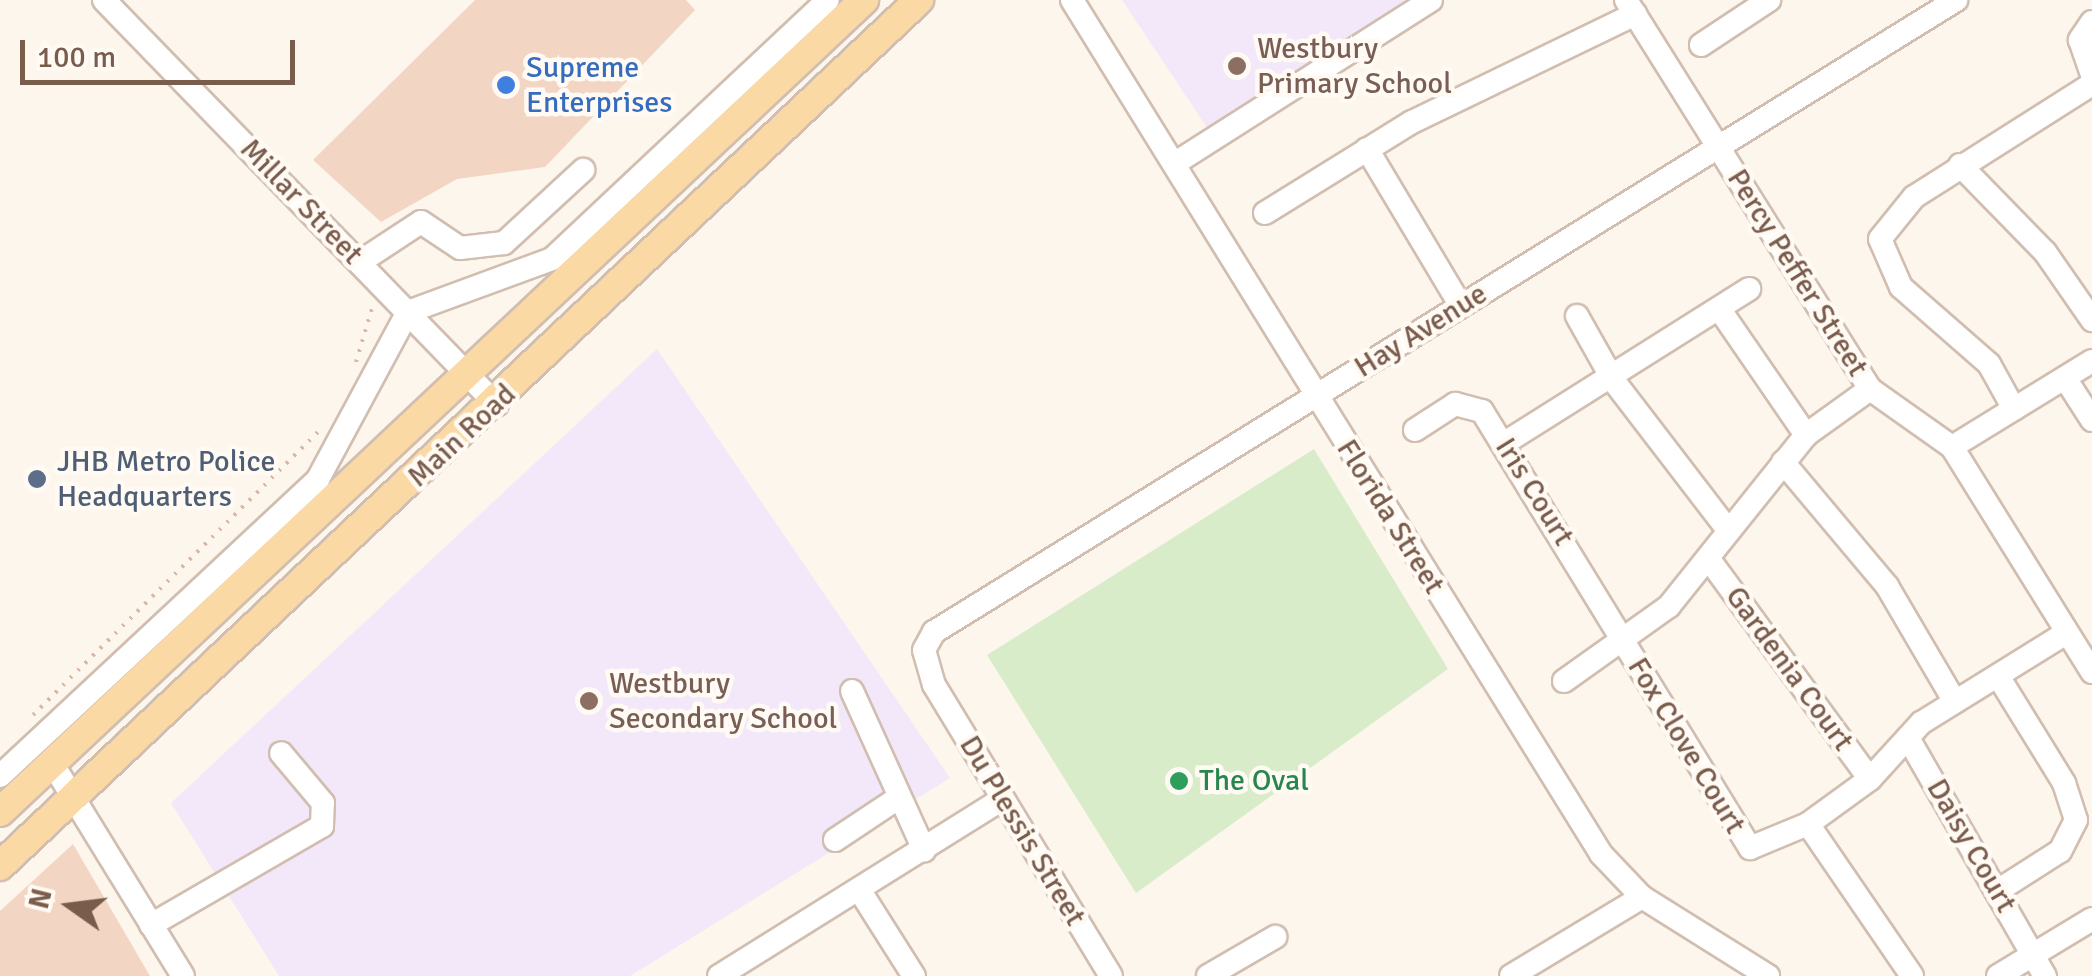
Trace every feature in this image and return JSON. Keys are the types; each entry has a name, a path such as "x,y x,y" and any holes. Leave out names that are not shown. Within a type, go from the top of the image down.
{"main road":[{"name":"Main Road","path":"0,812 864,0"},
{"name":"Main Road","path":"0,866 497,405 919,0"}],"street":[{"name":"Millar Street","path":"104,0 497,405"},
{"path":"0,776 318,479 408,312 522,274 569,245 828,0"},
{"name":"Florida Street","path":"1072,0 1177,162 1315,397 1601,854 1642,897 1768,976"},
{"path":"1177,162 1431,0"},
{"path":"1701,44 1769,0"},
{"name":"Hay Avenue","path":"934,684 924,650 934,632 1956,0"},
{"path":"1266,213 1366,149 1631,7"},
{"name":"Percy Peffer Street","path":"1631,7 1870,388 1952,447 2092,672"},
{"path":"2092,22 2080,40 2092,74"},
{"path":"2014,408 1989,364 1925,312 1880,251 1890,218 1960,165 2092,84"},
{"path":"1366,149 1462,306"},
{"path":"1960,165 2045,252 2092,320"},
{"path":"360,262 410,224 479,250 534,222 583,170"},
{"path":"534,222 569,245"},
{"path":"1504,444 1613,380 1748,289"},
{"path":"1720,310 1806,435"},
{"path":"1577,316 1613,380 1729,532"},
{"path":"1952,447 2092,361"},
{"path":"2065,378 2092,420"},
{"path":"1564,681 1670,606 1806,435 1870,388"},
{"name":"Iris Court","path":"1416,430 1455,404 1474,404 1504,444 1626,638"},
{"path":"1783,462 1886,586 1954,700"},
{"name":"Gardenia Court","path":"1708,558 1870,779"},
{"name":"Fox Clove Court","path":"1626,638 1635,670 1741,842 1758,847 1808,824 1870,779 1908,738 1954,700 2066,633"},
{"path":"1998,676 2064,783 2076,820 2060,852 1999,890"},
{"name":"Du Plessis Street","path":"934,684 1111,976"},
{"path":"852,690 896,800 924,850"},
{"name":"Daisy Court","path":"1908,738 1999,890 2045,976"},
{"path":"152,925 322,826 324,803 281,753"},
{"path":"52,763 183,976"},
{"path":"835,840 896,800"},
{"path":"722,975 1001,800"},
{"path":"1808,824 1912,976"},
{"path":"860,891 914,976"},
{"path":"1512,976 1642,897"},
{"path":"1998,976 2092,918"},
{"path":"1208,976 1274,937"}],"path":[{"path":"352,370 372,296"},
{"path":"31,712 322,426"}],"shaded area":[{"name":"Westbury Primary School","path":"1122,0 1405,0 1210,132"},
{"name":"Westbury Secondary School","path":"657,349 950,778 630,976 279,976 171,803"}],"green space":[{"name":"The Oval","path":"1314,449 1448,669 1136,893 987,655"}],"building":[{"name":"Supreme Enterprises","path":"475,0 686,0 695,10 545,167 457,179 381,222 313,160"},
{"path":"73,844 150,976 0,976 0,911"}],"place":[{"name":"Westbury Primary School","path":"1237,66"},
{"name":"Supreme Enterprises","path":"506,85"},
{"name":"JHB Metro Police Headquarters","path":"37,479"},
{"name":"Westbury Secondary School","path":"589,701"},
{"name":"The Oval","path":"1179,781"}]}
